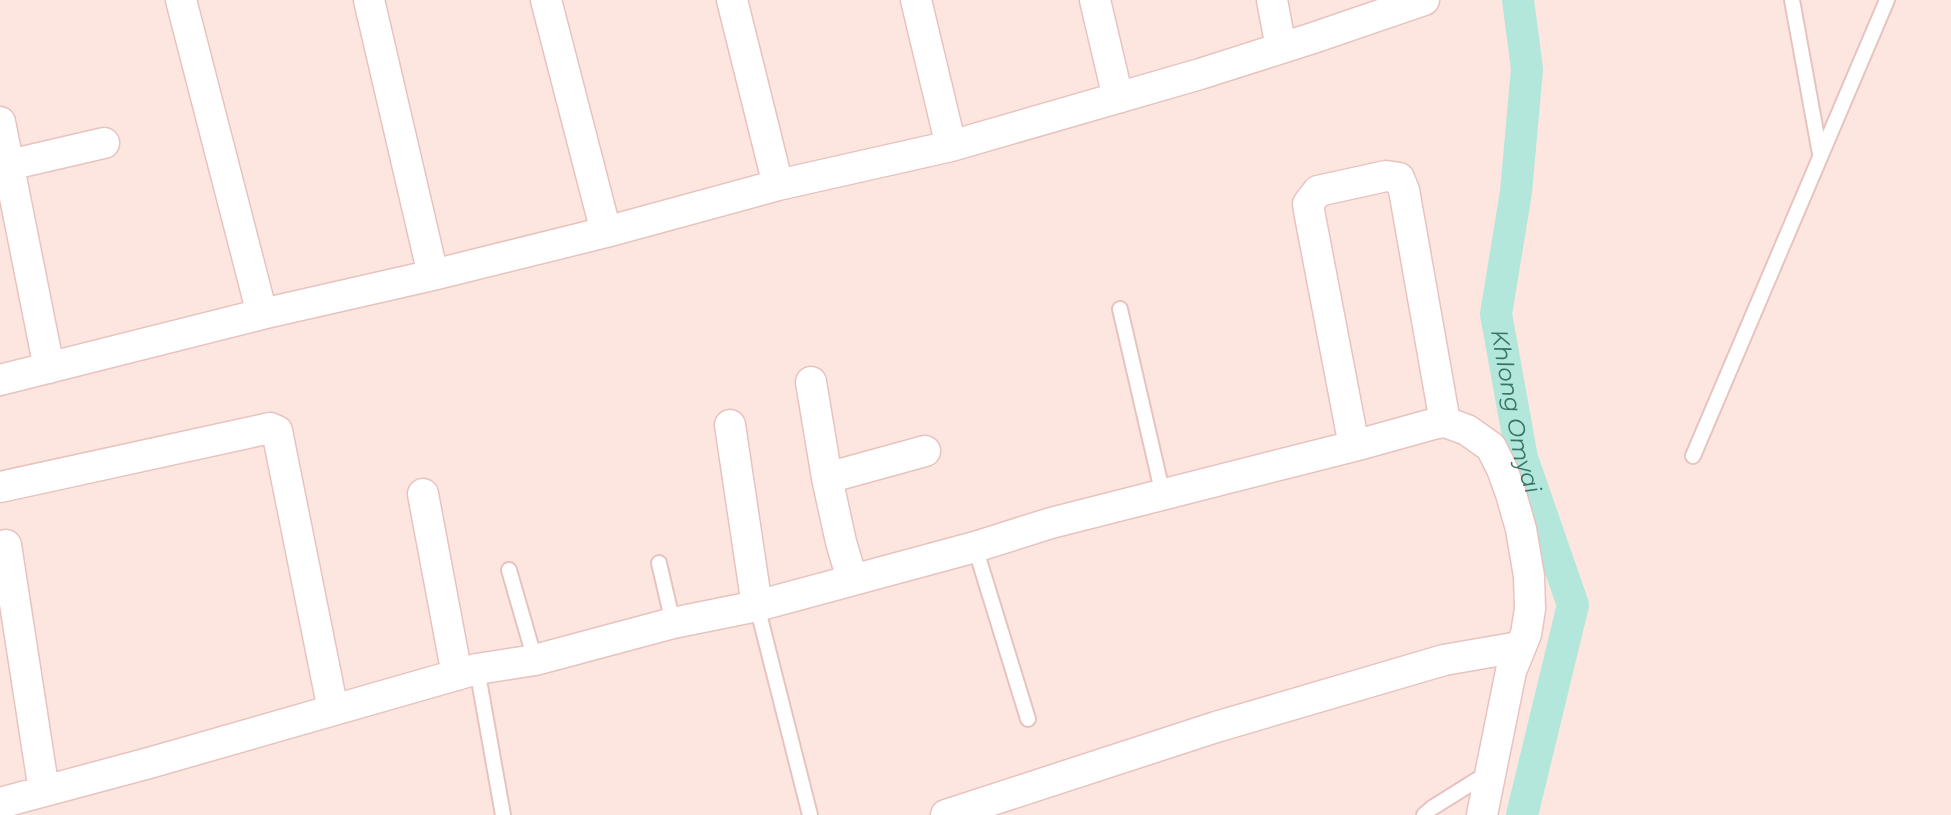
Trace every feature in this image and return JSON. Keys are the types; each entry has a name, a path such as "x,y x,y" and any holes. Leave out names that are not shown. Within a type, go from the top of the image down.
{"street":[{"path":"181,0 262,314"},
{"path":"369,0 433,275"},
{"path":"546,0 606,232"},
{"path":"732,0 778,185"},
{"path":"916,0 951,146"},
{"path":"1094,0 1118,99"},
{"path":"1272,0 1282,48"},
{"path":"0,380 606,232 778,185 951,146 1118,99 1424,0"},
{"path":"0,122 49,368"},
{"path":"9,165 104,143"},
{"path":"1354,446 1308,204 1318,191 1386,176 1399,178 1404,190 1446,422"},
{"path":"811,382 827,478 852,579"},
{"path":"0,803 467,672 535,660 673,623 757,606 975,547 1051,523 1446,422 1467,430 1491,447 1511,494 1521,529 1529,576 1530,609 1526,634 1511,671 1482,815"},
{"path":"730,425 757,606"},
{"path":"0,487 275,428 333,710"},
{"path":"827,478 925,451"},
{"path":"423,494 467,672"},
{"path":"6,545 44,791"},
{"path":"946,815 1216,727 1444,660 1519,647"}],"lane":[{"path":"1792,0 1821,156"},
{"path":"1693,456 1887,0"},
{"path":"1120,309 1163,495"},
{"path":"975,547 1028,719"},
{"path":"659,563 673,623"},
{"path":"509,570 535,660"},
{"path":"757,606 810,815"},
{"path":"467,672 503,815"},
{"path":"1424,815 1489,773"}],"waterway":[{"name":"Khlong Omyai","path":"1518,0 1527,69 1516,192 1496,314 1522,458 1573,605 1522,815"}]}
